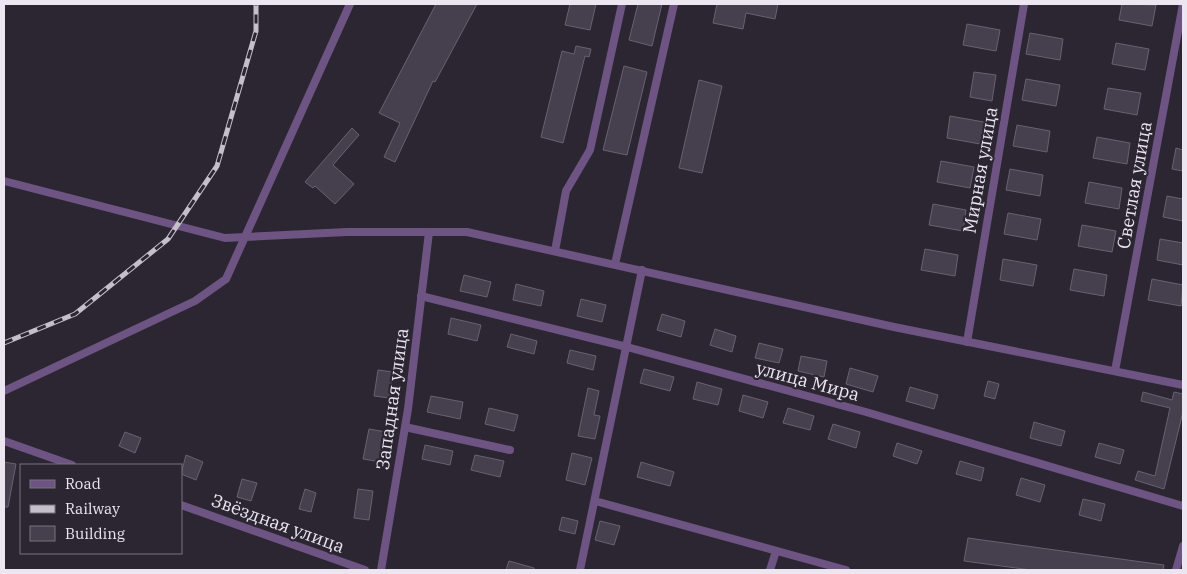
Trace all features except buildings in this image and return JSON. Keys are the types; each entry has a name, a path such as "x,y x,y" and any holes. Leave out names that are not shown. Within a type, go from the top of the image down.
{"street":[{"path":"4,391 195,301 226,279 350,4"},
{"path":"555,251 566,191 590,150 622,4"},
{"path":"615,264 674,4"},
{"name":"Мирная улица","path":"966,342 1024,4"},
{"name":"Светлая улица","path":"1115,371 1183,4"},
{"path":"4,181 225,238 347,232 467,232 966,342 1183,385"},
{"name":"Западная улица","path":"381,570 405,427 429,232"},
{"path":"580,570 642,270"},
{"name":"улица Мира","path":"421,296 627,347 866,412 1183,506"},
{"path":"405,427 510,450"},
{"path":"4,441 69,464"},
{"path":"595,501 846,570"},
{"name":"Звёздная улица","path":"182,504 365,570"},
{"path":"1176,570 1183,546"},
{"path":"770,570 776,551"}],"railway":[{"path":"4,343 75,314 168,239 217,166 256,31 256,4"}]}
